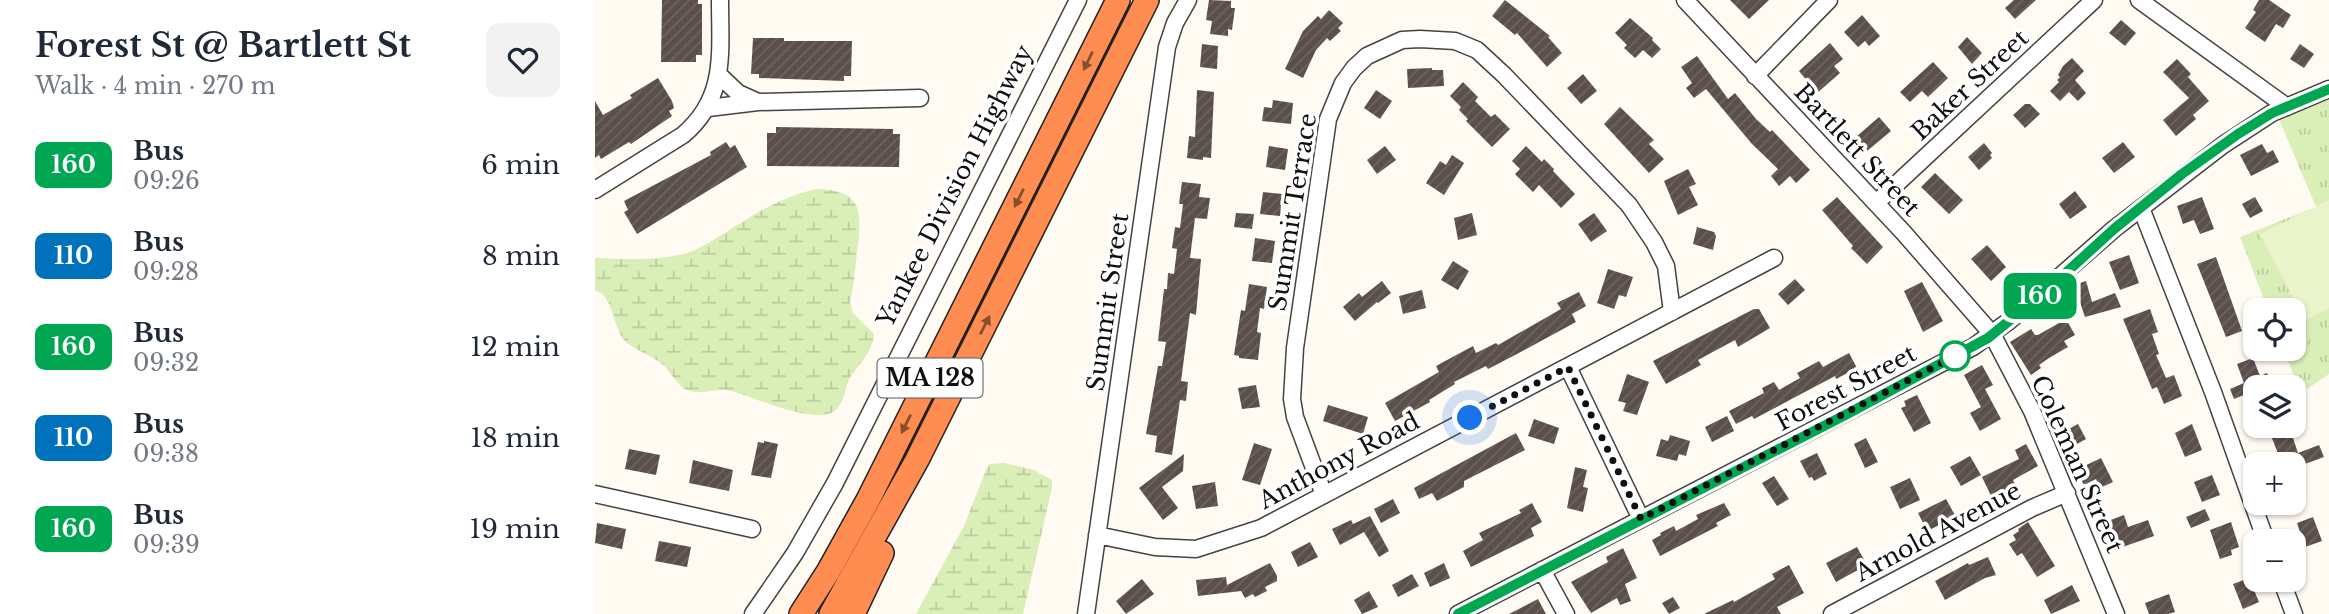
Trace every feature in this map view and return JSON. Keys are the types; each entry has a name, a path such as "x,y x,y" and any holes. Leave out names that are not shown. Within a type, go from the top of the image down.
{"highway":[{"name":"MA 128","path":"801,614 868,499 1118,0"},
{"name":"MA 128","path":"831,614 872,543 954,386 1147,0"},
{"path":"1067,161 1161,0"},
{"path":"853,614 954,386"}],"street":[{"path":"595,190 683,135 708,108 714,96 720,57 720,0"},
{"name":"Yankee Division Highway","path":"753,614 784,570 835,483 1077,0"},
{"name":"Summit Street","path":"1086,614 1167,47 1175,23 1188,0"},
{"name":"Bartlett Street","path":"1685,0 1876,203 1992,334"},
{"path":"1755,76 1829,0"},
{"name":"Baker Street","path":"1876,203 2094,0"},
{"path":"2139,0 2287,107"},
{"name":"Summit Terrace","path":"1324,495 1295,417 1292,399 1295,348 1328,119 1343,83 1367,56 1402,40 1420,38 1455,41 1477,50 1629,205 1654,242 1666,267 1672,312"},
{"path":"718,74 738,93 758,102"},
{"name":"Forest Street","path":"1458,614 1851,412 1992,334 2141,208 2238,134 2287,107 2329,89"},
{"path":"708,108 758,102 920,98"},
{"path":"2141,208 2213,392 2262,529"},
{"name":"Anthony Road","path":"1097,536 1155,547 1196,549 1261,528 1775,258"},
{"name":"Coleman Street","path":"1992,334 2032,411 2116,614"},
{"path":"1568,367 1641,519"},
{"name":"Arnold Avenue","path":"1832,614 2032,508 2067,493"},
{"path":"595,494 752,530"},
{"path":"1542,570 1566,614"},
{"path":"2286,592 2294,614"}],"green space":[{"path":"2329,97 2329,374 2306,390 2306,375 2294,375 2288,361 2306,361 2306,298 2263,298 2240,237 2316,207 2279,119"},
{"path":"817,189 844,194 852,199 857,207 860,227 850,302 853,313 874,334 869,351 851,376 842,402 836,410 821,415 809,414 780,408 727,390 690,391 682,387 659,362 631,346 622,337 605,297 595,291 595,258 653,258 687,253 777,203"},
{"path":"2329,200 2329,308 2306,320 2306,298 2293,298 2260,234"},
{"path":"1004,463 1034,470 1052,480 1023,614 916,614 964,526 989,464"}],"building":[{"path":"662,0 698,0 698,4 702,4 702,55 696,55 696,62 661,62"},
{"path":"1209,0 1231,1 1231,8 1235,8 1232,30 1228,29 1228,36 1210,34 1212,21 1206,20"},
{"path":"1505,0 1550,36 1548,37 1562,53 1547,67 1517,33 1515,35 1492,16"},
{"path":"1730,0 1769,0 1749,19"},
{"path":"2014,0 2036,0 2015,19 2005,8"},
{"path":"2259,0 2269,0 2291,15 2283,28 2276,24 2265,42 2245,28 2256,12 2253,10"},
{"path":"1329,10 1343,23 1338,28 1341,31 1330,41 1327,38 1316,50 1303,78 1285,69 1303,31 1318,16 1321,19"},
{"path":"1862,15 1880,36 1869,46 1865,41 1858,47 1844,32"},
{"path":"1630,18 1653,38 1661,49 1652,58 1643,50 1635,58 1624,48 1627,45 1615,33"},
{"path":"2121,20 2136,33 2125,46 2109,33"},
{"path":"1967,37 1982,53 1972,64 1958,47"},
{"path":"753,38 852,41 851,76 844,76 844,81 759,78 759,74 751,74"},
{"path":"1830,43 1843,59 1834,66 1840,73 1817,93 1799,71"},
{"path":"1202,44 1218,46 1217,69 1200,67"},
{"path":"2300,44 2314,54 2304,68 2290,59"},
{"path":"1697,56 1728,99 1735,93 1756,119 1770,132 1772,130 1810,170 1796,183 1790,176 1779,186 1771,176 1778,169 1752,144 1706,89 1694,98 1686,88 1692,83 1681,67"},
{"path":"2072,58 2084,71 2075,80 2086,93 2078,101 2069,92 2060,101 2050,91 2059,82 2058,75 2063,66"},
{"path":"2177,59 2191,74 2188,77 2209,101 2193,115 2196,119 2176,136 2163,120 2189,98 2163,72"},
{"path":"1933,62 1948,78 1928,97 1922,91 1910,102 1900,92"},
{"path":"1407,69 1443,70 1444,86 1408,88"},
{"path":"1583,74 1597,91 1581,104 1567,88"},
{"path":"658,78 672,101 674,108 669,111 672,116 631,144 629,142 601,159 599,155 595,158 595,101 603,115"},
{"path":"1463,82 1478,97 1475,101 1491,117 1495,114 1510,129 1492,147 1466,121 1468,119 1459,110 1461,107 1450,96"},
{"path":"1197,90 1214,92 1211,158 1203,157 1203,160 1187,158 1189,136 1195,137"},
{"path":"1376,90 1392,101 1380,119 1364,108"},
{"path":"1273,100 1293,103 1291,124 1262,121 1264,107 1272,108"},
{"path":"2025,104 2030,104 2040,114 2025,128 2013,115"},
{"path":"1620,107 1654,140 1649,144 1664,159 1649,173 1604,124"},
{"path":"1879,117 1891,131 1867,151 1856,137"},
{"path":"776,127 893,129 893,134 900,134 899,167 767,166 767,133 776,133"},
{"path":"726,142 730,148 735,145 747,167 637,234 624,212 628,210 624,201 711,155 710,152"},
{"path":"2123,142 2135,157 2114,173 2102,158"},
{"path":"1984,143 1992,153 1992,158 1979,170 1968,157"},
{"path":"2262,144 2267,153 2273,150 2279,162 2251,176 2240,155"},
{"path":"1269,146 1288,149 1285,170 1266,167"},
{"path":"1385,146 1396,160 1377,174 1367,160"},
{"path":"1526,146 1542,162 1544,159 1575,194 1561,208 1539,185 1533,192 1515,174 1520,169 1512,161"},
{"path":"1452,155 1464,163 1444,195 1426,183 1440,161 1446,165"},
{"path":"1688,169 1696,184 1689,187 1698,205 1678,215 1664,181"},
{"path":"1935,173 1963,200 1949,214 1921,187"},
{"path":"1182,182 1201,184 1199,197 1210,198 1207,219 1195,218 1190,258 1201,259 1196,315 1190,313 1181,381 1188,382 1186,401 1180,400 1172,455 1155,452 1157,436 1146,434 1158,366 1162,366 1166,342 1158,341 1164,289 1167,289 1168,273 1174,274 1177,249 1172,248 1175,227 1180,228"},
{"path":"2075,191 2087,207 2070,219 2059,204"},
{"path":"1263,192 1282,194 1280,216 1260,214"},
{"path":"1837,197 1883,247 1867,264 1822,210"},
{"path":"2202,197 2214,229 2200,234 2194,220 2183,224 2177,206"},
{"path":"2255,197 2263,211 2250,218 2242,204"},
{"path":"1236,213 1254,214 1252,229 1234,227"},
{"path":"1472,213 1477,235 1458,240 1454,218"},
{"path":"1594,213 1607,231 1591,242 1578,224"},
{"path":"1697,227 1714,232 1716,236 1713,250 1693,244"},
{"path":"1255,238 1275,241 1272,263 1252,261"},
{"path":"1987,245 2006,267 1991,281 1971,259"},
{"path":"2129,255 2139,283 2120,290 2109,262"},
{"path":"2216,257 2242,331 2226,337 2197,264"},
{"path":"1453,261 1469,271 1458,290 1441,280"},
{"path":"1608,269 1633,277 1626,297 1619,295 1614,309 1597,303"},
{"path":"1795,279 1805,290 1788,305 1778,294"},
{"path":"1382,281 1391,293 1355,321 1343,307 1359,293 1362,297"},
{"path":"2086,281 2092,302 2115,293 2121,307 2085,317 2074,285"},
{"path":"1922,282 1943,321 1923,332 1904,291"},
{"path":"1249,284 1267,287 1264,309 1260,308 1257,332 1261,333 1258,360 1234,355 1241,310 1245,311"},
{"path":"1422,290 1426,308 1403,314 1399,296"},
{"path":"1579,292 1586,306 1572,314 1576,322 1488,369 1486,366 1454,382 1455,384 1429,400 1430,402 1395,421 1385,403 1439,372 1436,366 1473,346 1476,353 1496,343 1498,345 1561,309 1557,303"},
{"path":"1754,309 1759,309 1770,328 1738,347 1735,340 1698,360 1701,365 1666,384 1653,361"},
{"path":"2150,309 2158,332 2152,334 2159,354 2156,355 2166,378 2174,375 2182,396 2164,404 2157,387 2152,389 2123,319"},
{"path":"2066,319 2075,335 2064,341 2068,347 2039,365 2041,368 2031,375 2010,342 2031,329 2038,335"},
{"path":"1849,353 1857,368 1836,379 1835,376 1754,419 1752,416 1736,424 1729,411 1764,393 1762,388 1774,382 1779,390 1800,378 1797,373 1819,361 1823,367"},
{"path":"2254,361 2260,375 2243,375 2243,380 2237,364"},
{"path":"1982,365 1993,385 1985,389 2001,419 1980,431 1970,413 1981,407 1964,375"},
{"path":"1627,374 1649,382 1637,415 1623,411 1626,403 1618,401"},
{"path":"2243,383 2243,395 2234,399 2230,389"},
{"path":"1256,385 1260,407 1242,409 1238,388"},
{"path":"1917,395 1931,423 1914,432 1901,408 1906,406 1904,401"},
{"path":"1328,405 1368,417 1363,434 1323,421"},
{"path":"1727,416 1734,431 1712,442 1705,427"},
{"path":"1534,419 1559,428 1554,444 1528,436"},
{"path":"2078,424 2086,439 2066,450 2058,435"},
{"path":"2192,424 2202,450 2185,457 2175,433"},
{"path":"1516,433 1525,450 1464,481 1464,487 1437,501 1432,493 1419,499 1414,488"},
{"path":"1670,435 1690,441 1686,456 1679,454 1677,461 1656,456 1661,439 1668,441"},
{"path":"1866,438 1878,462 1865,468 1854,444"},
{"path":"2272,438 2293,438 2298,452 2277,452"},
{"path":"758,442 778,444 771,478 751,475"},
{"path":"1254,443 1272,449 1260,485 1242,480"},
{"path":"2026,444 2038,466 2013,480 2019,492 1995,504 1982,477 2019,459 2015,450"},
{"path":"2319,445 2324,457 2306,464 2306,452 2301,452"},
{"path":"629,449 660,455 656,475 625,469"},
{"path":"1817,453 1827,474 1814,481 1812,477 1809,478 1800,461"},
{"path":"1184,454 1183,471 1162,487 1178,508 1163,520 1139,488"},
{"path":"1970,456 1981,475 1961,486 1950,467"},
{"path":"2101,458 2113,482 2100,488 2096,479 2084,485 2076,470"},
{"path":"693,460 733,470 729,491 689,483"},
{"path":"1575,467 1587,470 1583,487 1588,488 1583,512 1567,508"},
{"path":"2212,475 2220,495 2202,502 2194,482"},
{"path":"1774,476 1789,499 1777,506 1762,483"},
{"path":"1910,478 1920,500 1900,509 1890,487"},
{"path":"1215,482 1218,506 1196,509 1192,486"},
{"path":"1393,499 1400,513 1381,523 1374,509"},
{"path":"1946,499 1956,517 1927,531 1918,513"},
{"path":"1532,503 1542,522 1531,528 1534,536 1471,567 1463,551 1483,540 1479,533 1521,513 1519,510"},
{"path":"1724,503 1731,515 1716,523 1718,526 1660,556 1652,540 1661,535 1660,533 1674,526 1676,531 1698,519 1696,515"},
{"path":"2205,509 2210,520 2191,528 2186,517"},
{"path":"2124,515 2128,527 2148,520 2154,536 2114,550 2108,521"},
{"path":"1370,516 1389,551 1379,557 1364,532 1340,545 1332,529 1351,520 1353,524"},
{"path":"2313,517 2322,541 2306,547 2306,529 2299,529 2297,523"},
{"path":"2028,522 2055,566 2037,577 2022,553 2017,556 2009,544 2016,540 2013,535 2018,529"},
{"path":"2231,522 2239,547 2231,550 2232,555 2220,559 2210,530"},
{"path":"597,523 626,529 622,549 595,543"},
{"path":"659,541 691,547 687,567 655,561"},
{"path":"1310,542 1318,557 1298,567 1291,552"},
{"path":"1857,547 1867,565 1836,582 1826,563"},
{"path":"1623,548 1637,578 1625,584 1631,601 1620,605 1617,598 1591,613 1571,582 1608,562 1606,557"},
{"path":"1988,557 1996,575 1985,578 1945,600 1935,581 1968,563 1969,565"},
{"path":"1270,563 1277,581 1265,587 1267,591 1255,597 1253,594 1245,598 1241,591 1198,596 1196,580 1226,577 1227,585"},
{"path":"1444,563 1450,578 1430,587 1424,573"},
{"path":"1789,565 1804,593 1777,607 1781,614 1704,614 1733,600 1734,602 1775,579 1772,574"},
{"path":"1412,574 1419,586 1398,597 1392,585"},
{"path":"1142,579 1154,594 1126,614 1116,601"},
{"path":"2243,580 2243,592 2255,592 2259,602 2243,609 2233,584"},
{"path":"2072,585 2080,601 2051,614 2044,600"},
{"path":"1369,591 1378,607 1362,614 1354,600"},
{"path":"2169,594 2175,612 2149,614 2145,603"},
{"path":"1673,597 1680,608 1669,614 1662,603"},
{"path":"1538,599 1546,614 1509,614"}],"bus line":[{"name":"160","path":"1458,614 1851,412 1988,338 2182,174 2272,113 2329,89"}],"route":[{"path":"1470,418 1568,367 1641,519 1955,356"}]}
